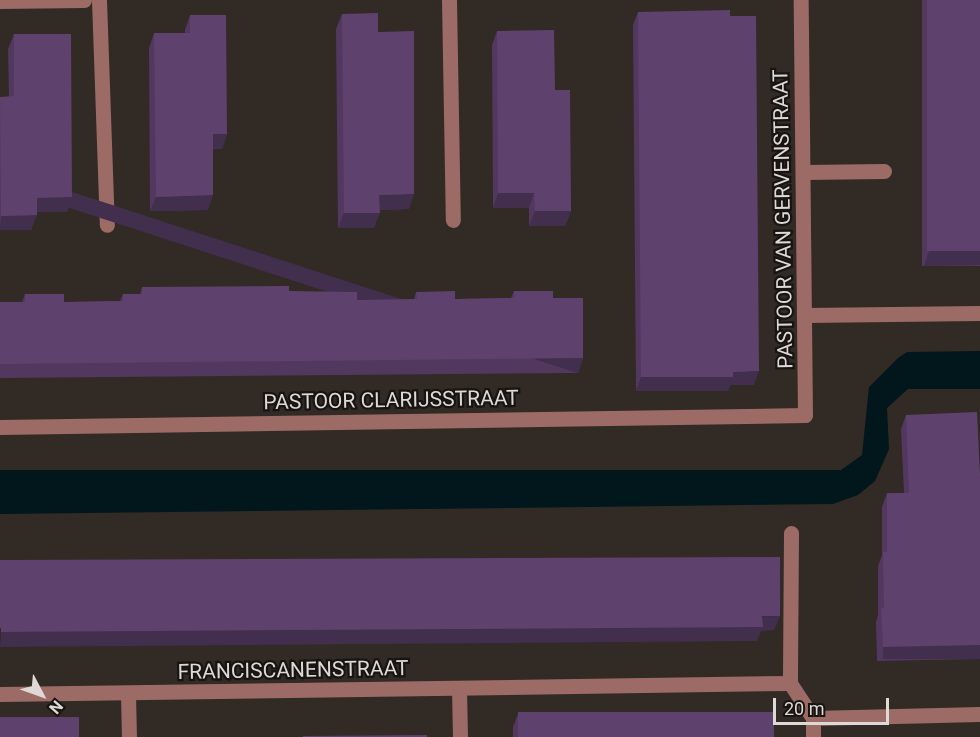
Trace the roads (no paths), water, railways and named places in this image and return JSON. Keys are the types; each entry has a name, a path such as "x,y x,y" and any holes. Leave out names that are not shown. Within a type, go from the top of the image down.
{"street":[{"path":"0,1 84,0"},
{"path":"99,0 107,225"},
{"path":"449,0 453,219"},
{"name":"PASTOOR VAN GERVENSTRAAT","path":"782,415 805,415 806,315 801,0"},
{"path":"804,172 884,171"},
{"path":"806,315 980,313"},
{"name":"PASTOOR CLARIJSSTRAAT","path":"0,427 782,415"},
{"path":"791,533 790,683 813,718 813,737"},
{"name":"FRANCISCANENSTRAAT","path":"0,694 790,683"},
{"path":"459,689 460,737"},
{"path":"128,694 129,737"},
{"path":"813,718 980,714"}],"water":[{"path":"980,351 980,389 908,389 887,408 889,449 875,481 858,495 833,504 0,514 0,470 841,470 862,455 869,387 898,358 907,352"}]}
